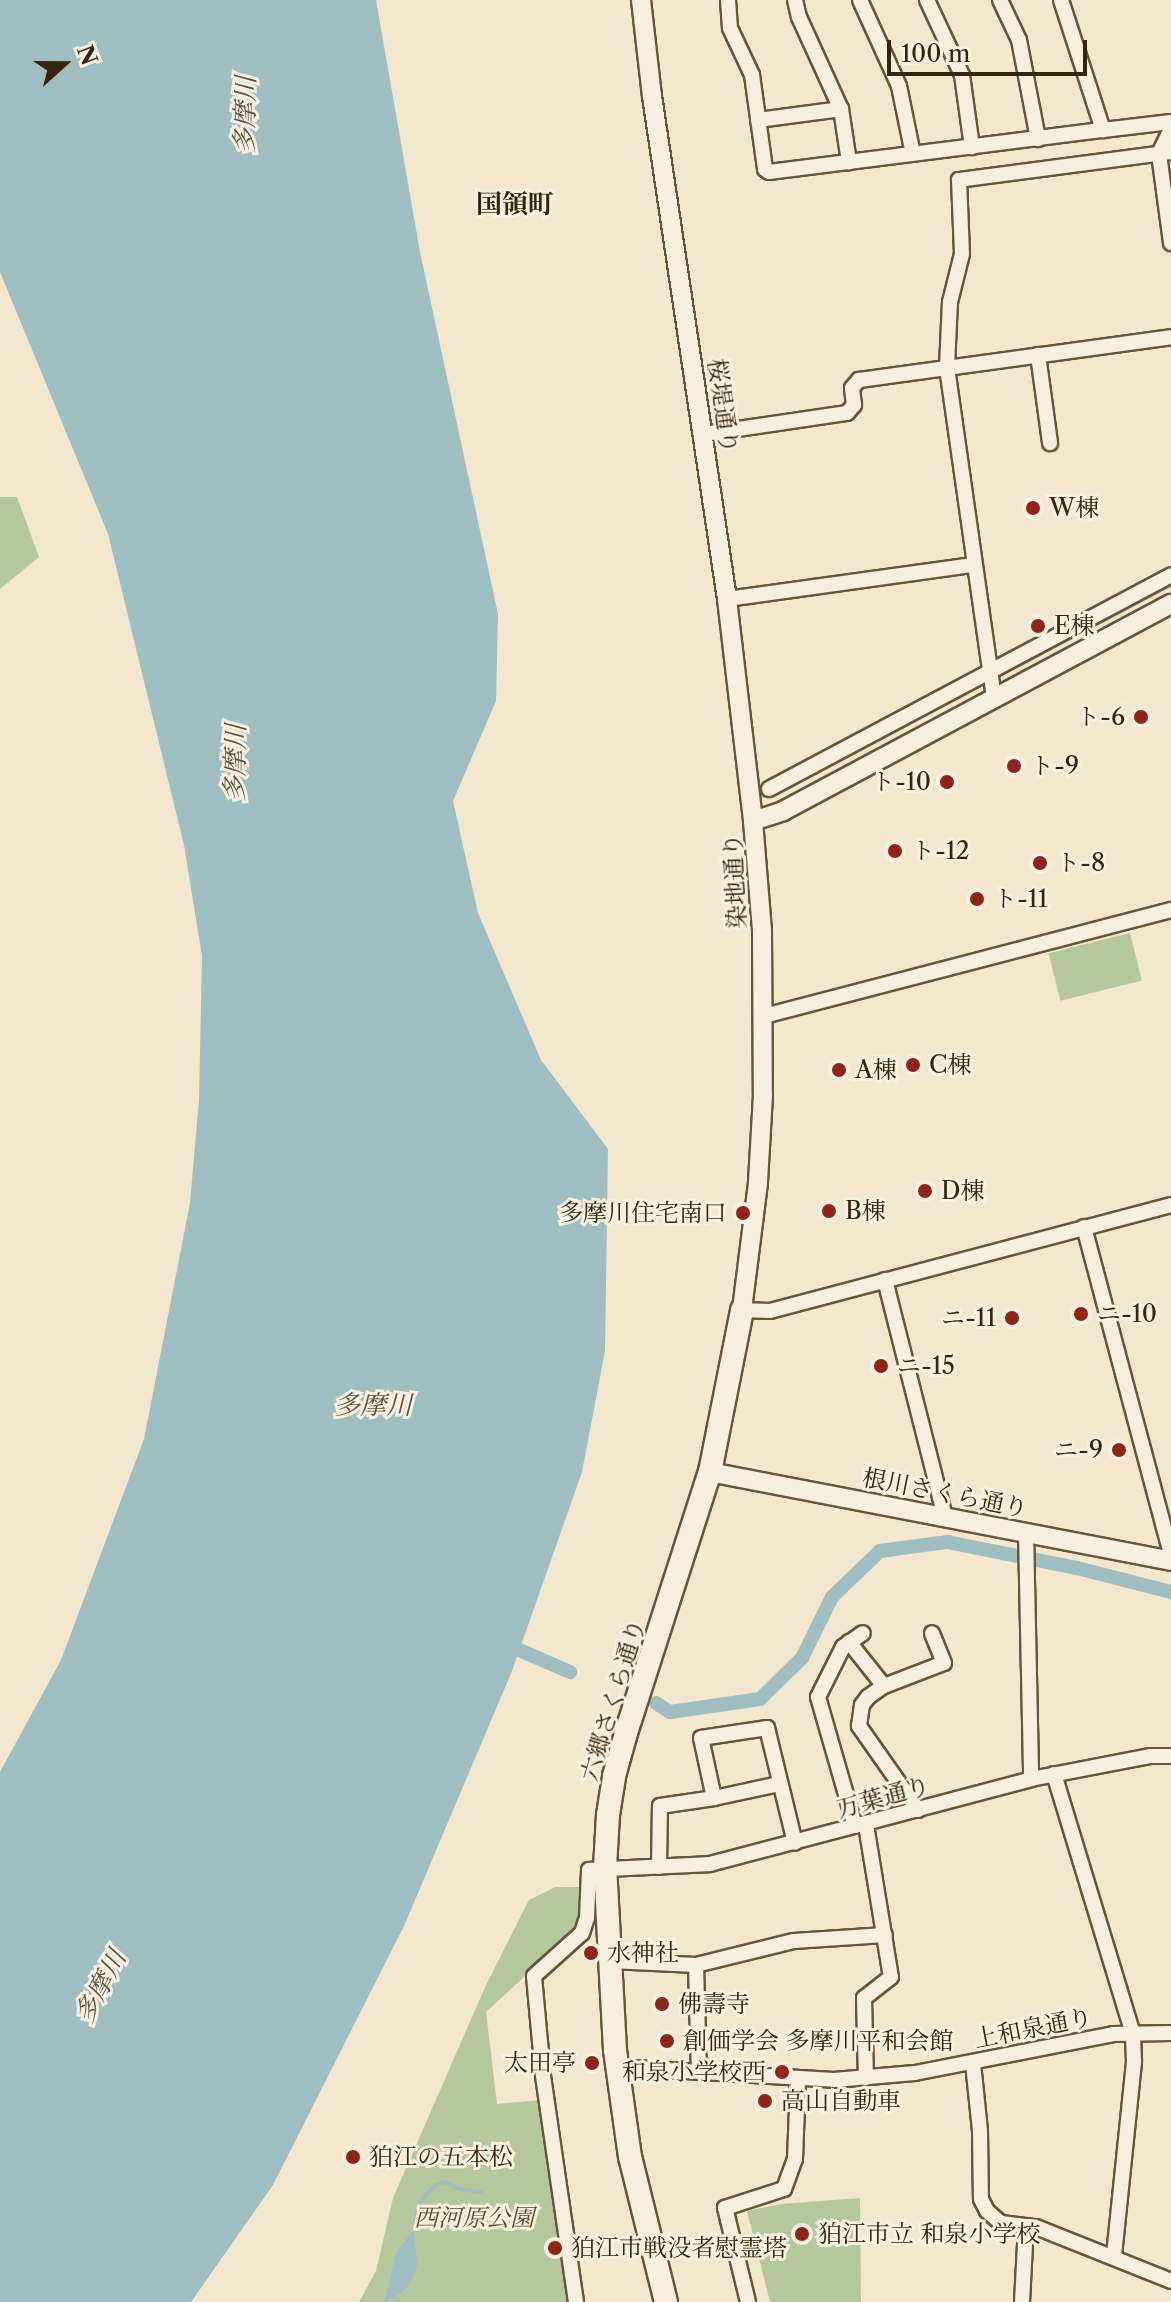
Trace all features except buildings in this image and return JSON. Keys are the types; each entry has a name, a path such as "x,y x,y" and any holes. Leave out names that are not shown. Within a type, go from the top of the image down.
{"main road":[{"name":"六郷さくら通り","path":"666,2302 630,2157 617,2067 605,1868 614,1776 710,1472 742,1310"}],"street":[{"name":"桜堤通り","path":"641,0 654,112 727,599 753,821"},
{"path":"728,0 730,28 752,75 765,169 769,172 1171,122"},
{"path":"795,0 799,17 841,109 849,162"},
{"path":"860,0 899,86 913,154"},
{"path":"927,0 962,75 972,147"},
{"path":"1000,0 1019,40 1038,139"},
{"path":"1061,0 1103,130"},
{"path":"758,120 841,109"},
{"path":"1171,129 1165,153 1171,243"},
{"path":"994,698 972,565 947,367 950,302 962,254 959,180 1165,153"},
{"path":"704,434 847,413 854,405 852,388 859,380 1171,337"},
{"path":"1038,355 1050,443"},
{"path":"727,599 972,565"},
{"path":"769,789 1171,575"},
{"name":"染地通り","path":"742,1310 758,1183 764,1016 762,930 753,821 783,811 1171,604"},
{"path":"764,1016 1171,910"},
{"path":"742,1310 770,1311 1171,1205"},
{"path":"1084,1227 1171,1558"},
{"path":"885,1280 945,1517"},
{"name":"根川さくら通り","path":"710,1472 945,1517 1025,1540 1171,1558"},
{"path":"1025,1540 1031,1779"},
{"path":"863,1633 849,1642 818,1697 860,1826 885,1935 891,1977 864,1998 866,2078"},
{"path":"918,1810 859,1726 862,1705 884,1686 944,1663 932,1633"},
{"path":"849,1642 884,1686"},
{"path":"714,1798 701,1738 767,1728 795,1843"},
{"name":"万葉通り","path":"605,1868 710,1864 1031,1779 1151,1756 1171,1756"},
{"path":"1054,1774 1133,2034 1133,2077 1114,2257"},
{"path":"659,1867 660,1806 779,1784"},
{"path":"576,2302 543,2075 534,1976 582,1933 587,1918 589,1870 605,1868"},
{"path":"610,1961 696,1965 794,1941 885,1935"},
{"path":"696,1965 699,2072"},
{"name":"上和泉通り","path":"617,2067 798,2080 866,2078 973,2063 1113,2034 1171,2033"},
{"path":"973,2063 980,2131 981,2199 987,2211 1001,2223 1026,2226 1171,2281"},
{"path":"748,2302 725,2208 784,2189 795,2159 798,2080"},
{"path":"1022,2302 1026,2226"}],"green space":[{"path":"0,497 17,497 39,557 0,589"},
{"path":"1171,580 1171,587 995,680 996,674"},
{"path":"1130,933 1142,981 1060,1001 1048,953"},
{"name":"西河原公園","path":"555,1887 579,1887 581,1920 574,1931 486,2012 497,2104 541,2100 569,2302 359,2302 376,2271 393,2198 486,1985 529,1900"},
{"path":"860,2198 861,2302 770,2302 747,2211 781,2204"}],"water":[{"name":"多摩川","path":"0,0 376,0 420,252 498,614 496,701 453,801 478,913 541,1060 608,1149 605,1351 582,1472 512,1671 404,1926 273,2185 191,2302 0,2302 0,1772 61,1660 144,1439 190,1203 199,1100 202,956 184,845 108,534 0,272"},
{"path":"414,2229 417,2266 412,2280 403,2292 385,2302 396,2253"}],"waterway":[{"path":"656,1703 670,1712 760,1699 802,1658 832,1597 880,1551 947,1542 1077,1568 1171,1592"},
{"path":"517,1649 570,1672"},
{"path":"414,2229 419,2203 435,2185 445,2182 459,2189 481,2192"}],"place":[{"name":"W棟","path":"1033,508"},
{"name":"E棟","path":"1038,626"},
{"name":"ト-6","path":"1141,717"},
{"name":"ト-9","path":"1014,766"},
{"name":"ト-10","path":"947,782"},
{"name":"ト-12","path":"895,851"},
{"name":"ト-8","path":"1040,863"},
{"name":"ト-11","path":"977,899"},
{"name":"C棟","path":"913,1065"},
{"name":"A棟","path":"839,1070"},
{"name":"D棟","path":"925,1191"},
{"name":"B棟","path":"829,1211"},
{"name":"多摩川住宅南口","path":"743,1213"},
{"name":"ニ-10","path":"1081,1314"},
{"name":"ニ-11","path":"1012,1318"},
{"name":"ニ-15","path":"881,1366"},
{"name":"ニ-9","path":"1119,1450"},
{"name":"水神社","path":"591,1953"},
{"name":"佛壽寺","path":"662,2004"},
{"name":"創価学会 多摩川平和会館","path":"667,2041"},
{"name":"太田亭","path":"592,2063"},
{"name":"和泉小学校西","path":"782,2072"},
{"name":"高山自動車","path":"765,2101"},
{"name":"狛江の五本松","path":"353,2157"},
{"name":"狛江市立 和泉小学校","path":"802,2234"},
{"name":"狛江市戦没者慰霊塔","path":"555,2248"}],"district":[{"name":"国領町","path":"515,205"}]}
